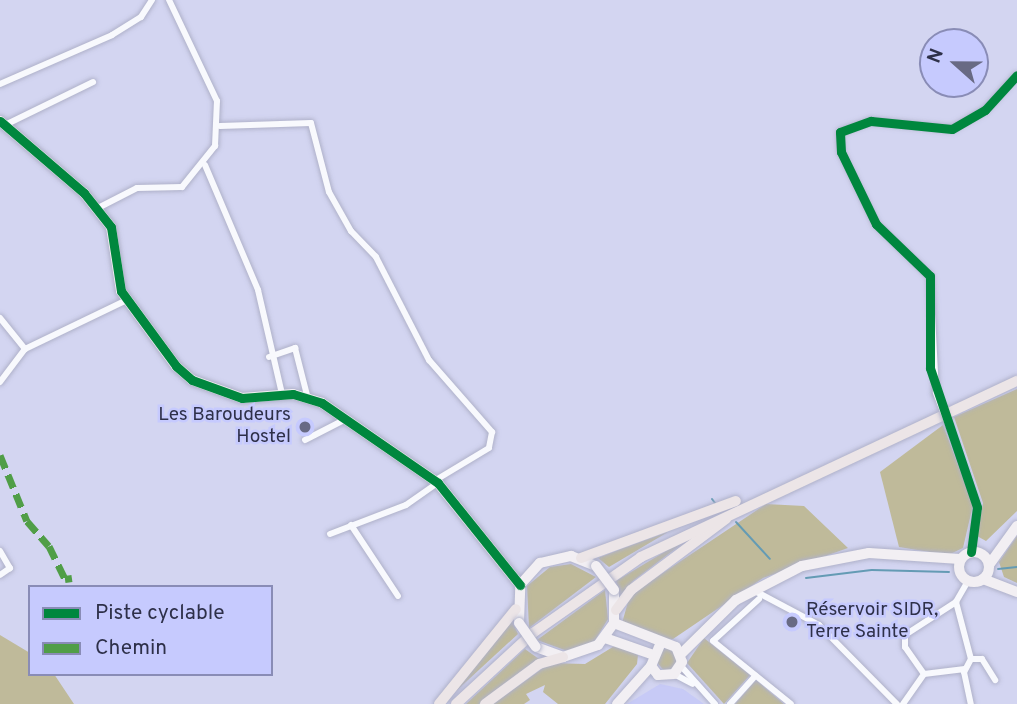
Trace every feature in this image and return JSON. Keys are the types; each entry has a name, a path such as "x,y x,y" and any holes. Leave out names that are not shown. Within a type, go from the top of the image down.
{"main road":[{"path":"456,704 510,652 600,584 762,496 1017,381"},
{"path":"582,558 798,479"},
{"path":"617,610 631,590 675,554 762,496"},
{"path":"439,704 516,609"},
{"path":"485,704 539,664 563,657"}],"street":[{"path":"0,84 112,35 141,17 152,0"},
{"path":"96,209 137,188 174,190 204,165 220,125 207,76 169,0"},
{"path":"1017,75 985,110 952,129 871,121 840,132 845,163 876,224 930,276 936,393 977,507 976,553 987,571 1003,586 1017,592"},
{"path":"93,82 2,123 96,209 116,239 117,281 127,300 192,380 242,398 282,394 307,396 346,419 436,482 520,585"},
{"path":"220,125 311,122 329,192 351,231 376,257 429,359 492,432 489,448 436,482 410,503 330,534"},
{"path":"204,165 258,290 270,357 282,394"},
{"path":"0,382 25,349 127,300"},
{"path":"0,318 25,349"},
{"path":"270,357 298,351 307,396"},
{"path":"305,440 346,419"},
{"path":"351,525 398,596"},
{"path":"924,674 903,639 956,602 968,581 987,571 1001,544 1017,526"},
{"path":"614,623 660,645 673,645 698,631 752,589 846,555 937,559 959,564 976,553 1001,544"},
{"path":"0,551 10,568 0,575"},
{"path":"550,558 582,558 596,566 614,590 617,610 614,623 605,638 591,651 563,657 536,647 519,623 516,609 520,585 532,569 550,558"},
{"path":"501,561 532,569"},
{"path":"959,564 968,581"},
{"path":"752,589 760,599 819,625 897,704"},
{"path":"760,599 713,639 791,704"},
{"path":"956,602 971,659 965,668 971,704"},
{"path":"678,670 681,654 698,631"},
{"path":"605,638 651,654"},
{"path":"658,675 651,666 651,654 660,645"},
{"path":"673,645 681,654"},
{"path":"971,659 982,659 995,680"},
{"path":"617,704 651,666"},
{"path":"903,704 924,674 965,668"},
{"path":"633,687 658,675 678,670"},
{"path":"678,670 715,704"},
{"path":"730,704 755,676"}],"shaded area":[{"path":"1017,389 1017,511 986,541 977,536 983,503 954,417"},
{"path":"943,425 973,505 963,548 948,555 899,547 880,472"},
{"path":"766,504 804,506 848,548 763,578 673,639 657,640 622,623 630,595"},
{"path":"668,532 609,567 598,558 621,549"},
{"path":"696,533 633,581 620,596 616,581"},
{"path":"1017,536 1017,583 1004,577 999,562"},
{"path":"571,564 596,577 529,628 527,586 550,567"},
{"path":"605,590 608,619 594,642 570,652 537,640"},
{"path":"511,619 518,634 442,704"},
{"path":"0,635 28,652 28,676 55,676 74,704 0,704"},
{"path":"704,638 750,675 724,704 687,663"},
{"path":"616,645 638,655 637,664 605,704 558,704 543,692 545,685 526,694 530,700 524,704 493,704 550,663 585,664"},
{"path":"663,648 674,650 678,666 666,673 654,659"},
{"path":"525,649 539,659 479,704 466,704"},
{"path":"756,680 784,704 735,704"},
{"path":"660,684 683,689 704,704 627,704"}],"waterway":[{"path":"712,499 715,503"},
{"path":"736,522 770,559"},
{"path":"998,569 1017,567"},
{"path":"806,578 872,570 949,572"}],"marked path":[{"path":"0,455 27,521 49,546 65,579 72,578"}],"cycle path":[{"path":"971,552 977,507 930,368 930,276 876,224 841,152 840,132 871,121 952,129 985,110 1017,75"},
{"path":"0,121 84,193 111,227 121,291 176,366 192,380 242,398 293,394 322,403 438,483 520,585"}],"place":[{"name":"Les Baroudeurs Hostel","path":"305,427"},
{"name":"Réservoir SIDR, Terre Sainte","path":"792,622"}]}
